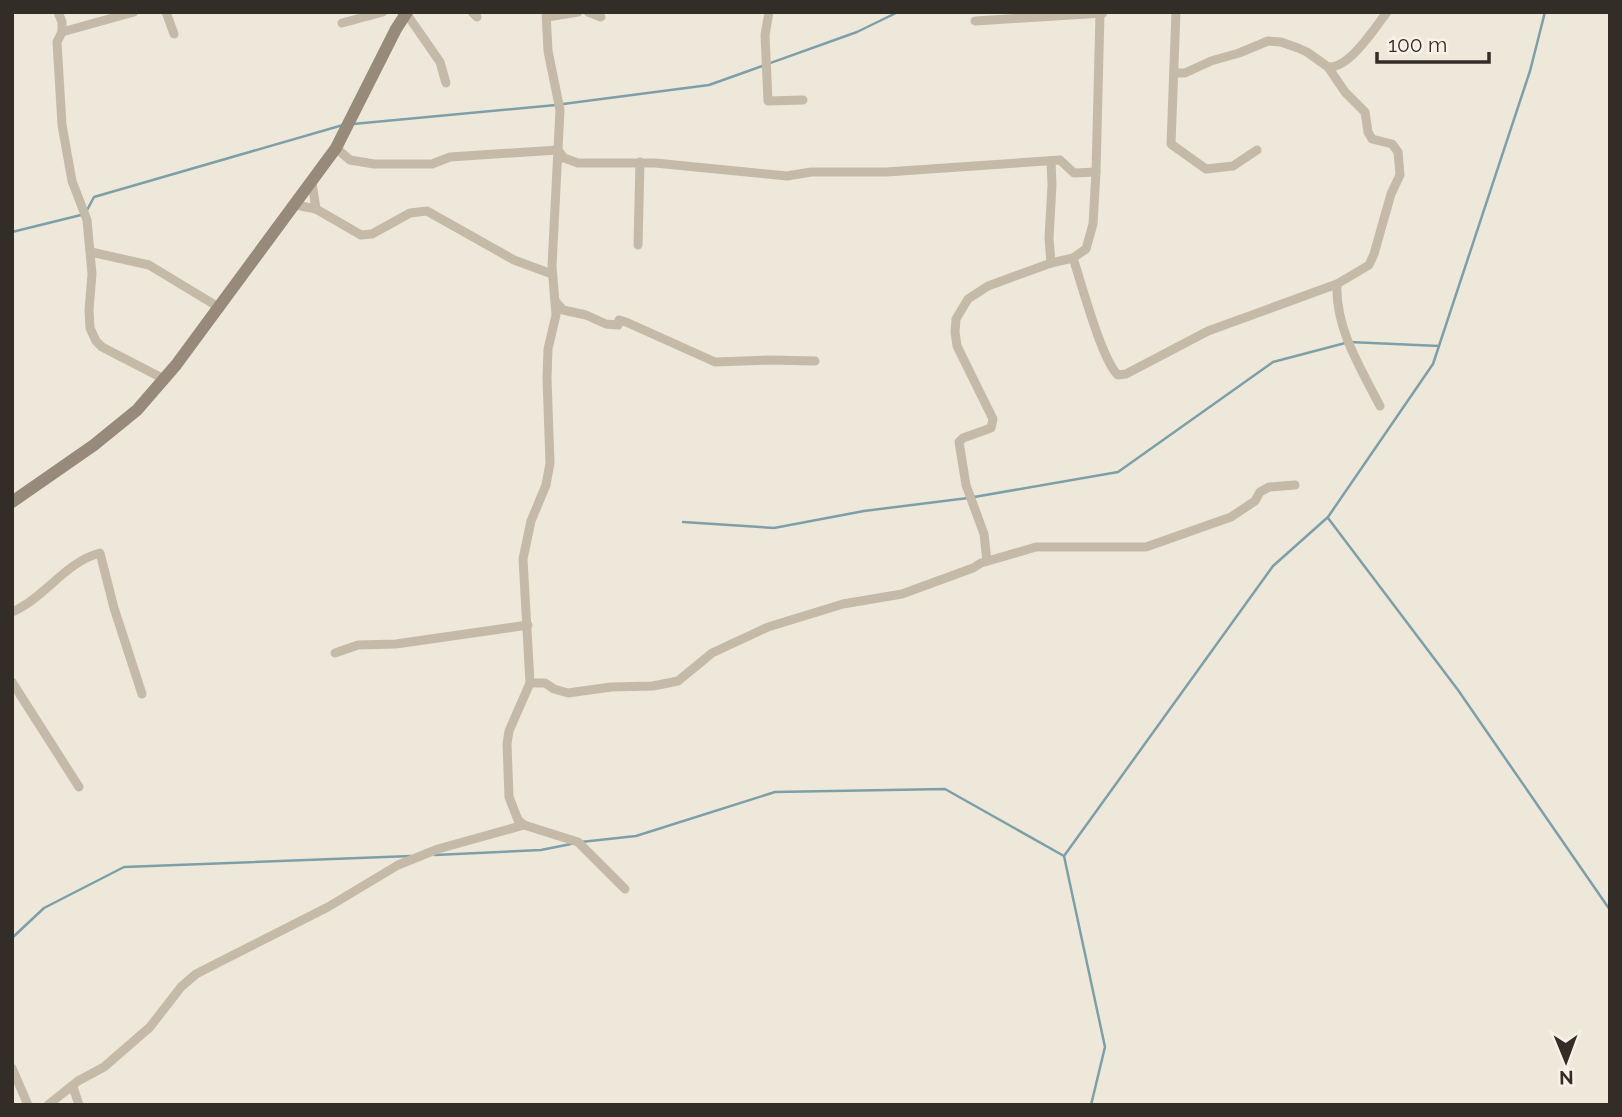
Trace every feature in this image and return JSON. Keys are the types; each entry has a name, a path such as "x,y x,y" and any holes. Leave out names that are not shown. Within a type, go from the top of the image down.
{"main road":[{"path":"12,502 105,437 137,410 164,379 220,308 336,148 396,29 407,13"}],"street":[{"path":"58,12 62,22 62,32 57,42 62,125 72,181 87,220 92,285 89,317 93,336 102,347 164,379"},
{"path":"166,12 174,34"},
{"path":"342,23 383,12"},
{"path":"400,12 407,13 440,62 446,83"},
{"path":"578,12 547,15 548,51 560,110 552,274 556,315 548,349 547,370 550,463 544,490 531,521 523,559 530,683 509,731 509,797 518,820 524,825 578,842 625,889"},
{"path":"588,12 601,17"},
{"path":"768,12 765,35 768,101 803,100"},
{"path":"1176,12 1171,144 1206,169 1233,166 1257,150"},
{"path":"1328,67 1335,67 1348,60 1387,12"},
{"path":"62,32 130,13"},
{"path":"975,21 1102,13 1097,172 1090,237 1086,249 1073,258 1051,263 988,286 968,299 956,319 957,346 993,419 990,428 959,442 966,485 984,534 987,561"},
{"path":"1073,258 1102,343 1118,375 1126,374 1208,331 1337,285 1368,265 1374,254 1391,194 1400,175 1401,162 1392,144 1373,139 1368,132 1365,112 1345,92 1328,67 1307,51 1268,41 1185,73 1175,73"},
{"path":"336,148 350,160 374,164 432,164 450,157 558,150"},
{"path":"558,150 564,158 578,163 640,162 787,176 811,172 886,172 1051,161 1063,161 1074,173 1097,172"},
{"path":"1051,161 1051,263"},
{"path":"638,245 640,162"},
{"path":"312,183 316,209"},
{"path":"296,205 316,209 361,235 372,234 410,213 427,211 513,260 552,274"},
{"path":"91,252 149,265 220,308"},
{"path":"1337,285 1339,310 1349,342 1380,406"},
{"path":"556,301 563,310 586,315 610,325 618,325 619,320 626,322 715,362 815,361"},
{"path":"530,683 545,683 554,690 568,693 611,687 653,686 678,681 712,653 768,627 843,604 902,594 987,561 1036,547 1146,547 1231,517 1255,501 1260,492 1269,486 1295,485"},
{"path":"12,612 23,607 80,562 100,553 114,608 142,694"},
{"path":"335,653 358,645 396,644 528,625"},
{"path":"12,682 79,786"},
{"path":"48,1105 86,1076 104,1067 150,1027 181,987 195,974 328,906 398,865 438,849 524,825"},
{"path":"12,1068 28,1105"},
{"path":"73,1087 79,1105"}],"waterway":[{"path":"563,104 709,85 857,32 898,12"},
{"path":"1091,1105 1105,1047 1064,856 1273,566 1328,517 1433,364 1530,71 1545,12"},
{"path":"353,124 556,105"},
{"path":"12,232 85,214 94,197 343,125"},
{"path":"974,497 1118,472 1273,362 1349,342 1439,346"},
{"path":"683,522 774,528 864,511 968,498"},
{"path":"1328,518 1458,690 1610,910"},
{"path":"581,842 636,836 775,792 945,789 1064,856"},
{"path":"435,855 541,850 571,844"},
{"path":"12,938 44,908 124,867 411,856"}]}
